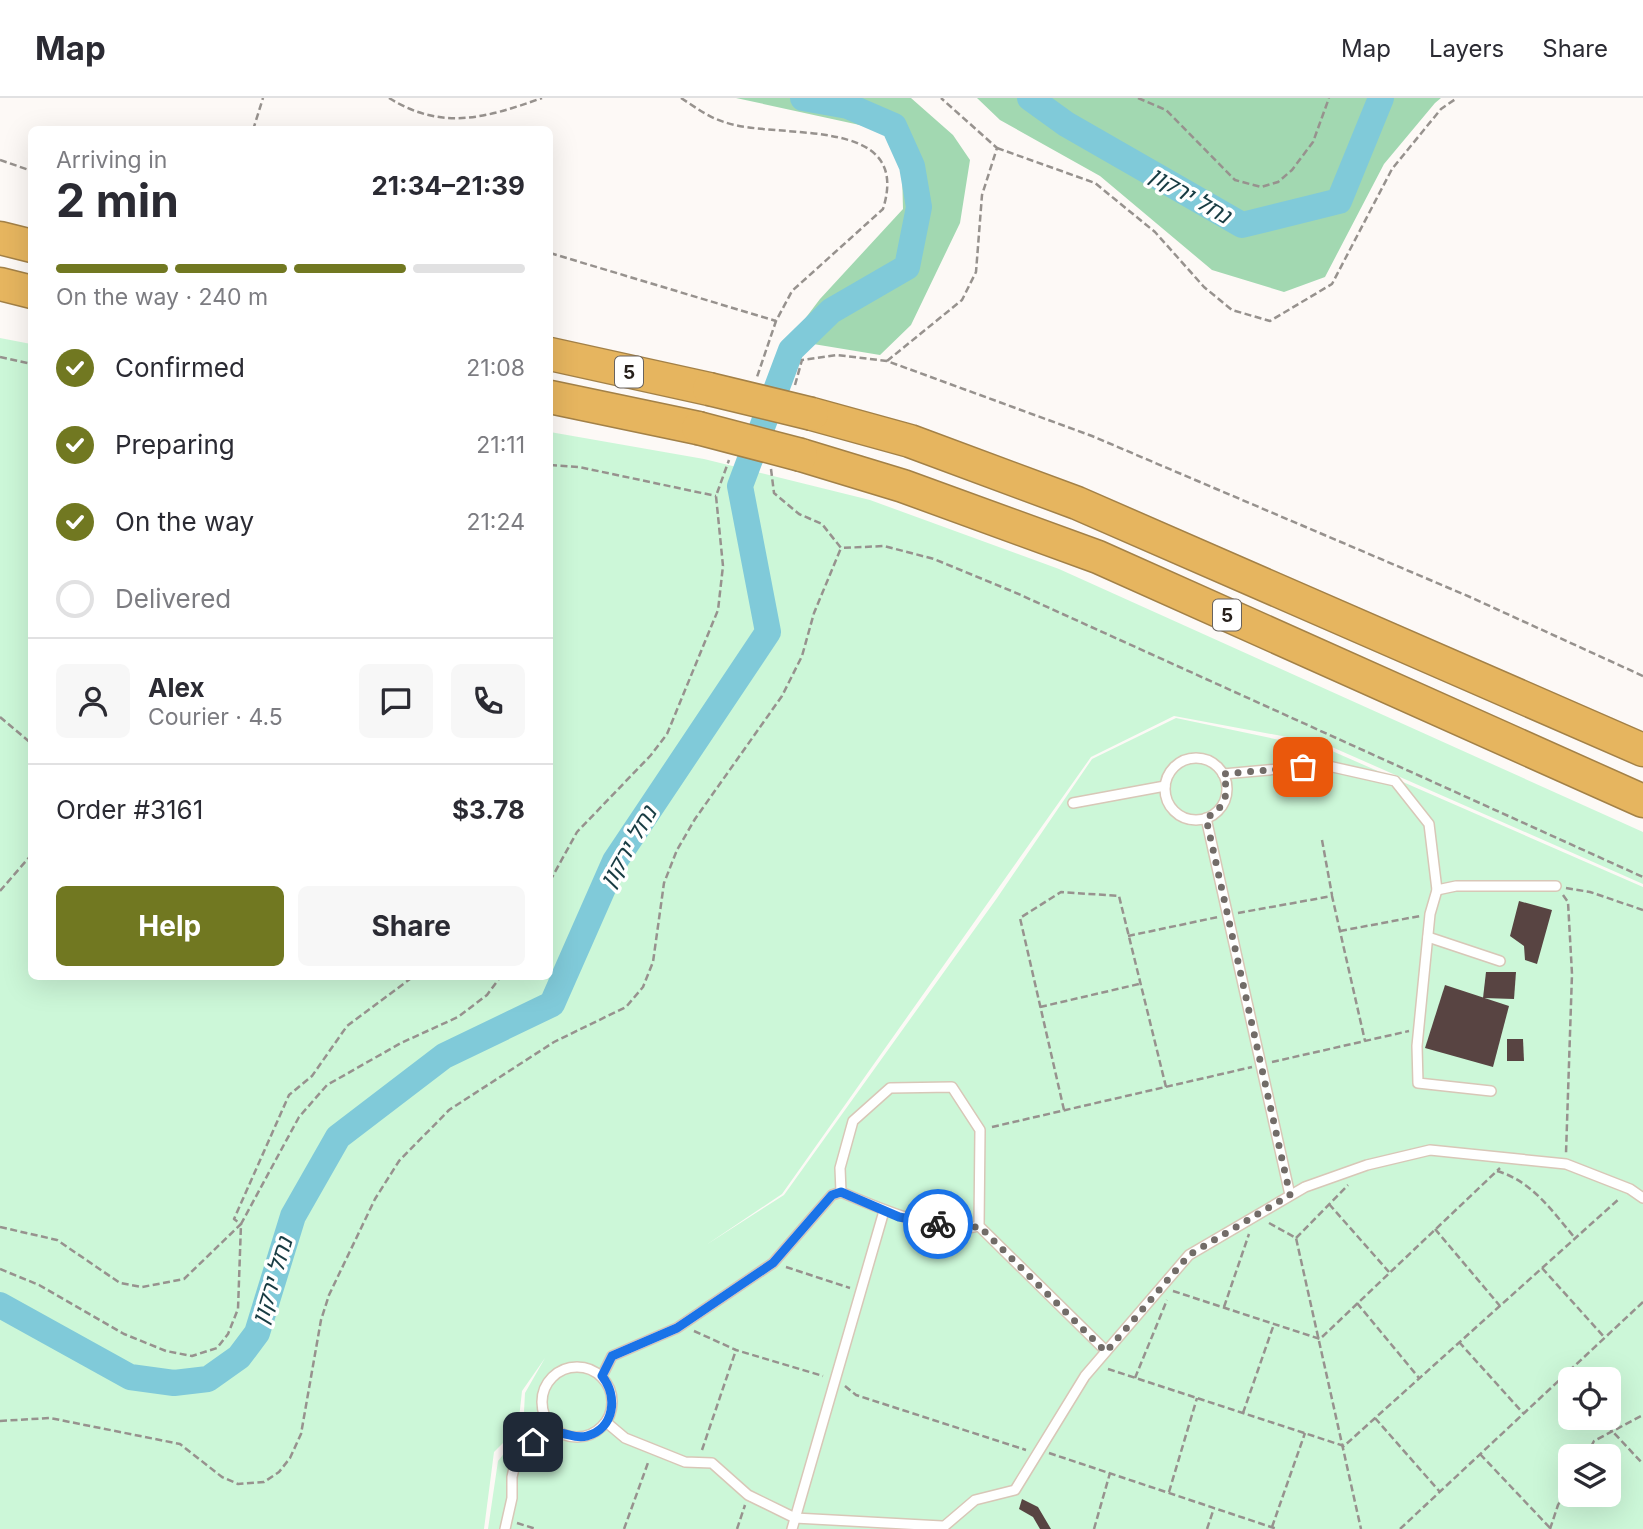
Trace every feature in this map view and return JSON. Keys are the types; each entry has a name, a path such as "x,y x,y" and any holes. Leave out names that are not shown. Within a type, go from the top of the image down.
{"highway":[{"path":"0,238 28,245"},
{"path":"0,284 28,291"},
{"name":"5","path":"553,356 709,389 910,441 1077,503 1245,574 1643,750"},
{"name":"5","path":"553,398 698,428 801,455 903,486 1098,557 1643,801"}],"lane":[{"path":"1196,758 1207,760 1223,774 1227,784 1226,795 1216,813 1195,820 1173,811 1166,798 1165,786 1168,774 1175,766 1196,758"},
{"path":"1223,774 1324,765 1395,781 1429,824 1437,890 1430,914 1419,1028 1418,1083 1491,1091"},
{"path":"1073,803 1165,786"},
{"path":"1206,818 1290,1195"},
{"path":"1437,890 1456,886 1556,886"},
{"path":"1428,937 1500,961"},
{"path":"841,1192 839,1168 853,1121 890,1088 952,1087 980,1130 979,1226 1106,1352"},
{"path":"606,1422 625,1438 685,1462 712,1463 748,1495 795,1518 942,1528 975,1500 1015,1490 1085,1376 1189,1255 1305,1186 1367,1165 1430,1150 1566,1164 1630,1189 1643,1198"},
{"path":"602,1376 612,1356 682,1325 773,1263 832,1195 841,1192 899,1217 967,1229 979,1226"},
{"path":"792,1529 884,1211"},
{"path":"580,1367 602,1376 608,1384 613,1404 606,1422 590,1435 579,1437 559,1432 544,1414 542,1403 549,1381 568,1368 580,1367"},
{"path":"506,1525 516,1459 533,1442 559,1432"}],"path":[{"path":"254,126 263,98"},
{"path":"389,98 408,110 434,118 461,120 542,98"},
{"path":"553,254 776,321 792,291 883,209 889,191 888,174 881,158 867,146 842,138 725,123 701,112 681,98"},
{"path":"941,98 997,148 1095,183 1155,232 1203,287 1233,310 1270,321 1332,284 1392,169 1441,109 1457,98"},
{"path":"1138,98 1166,110 1236,180 1261,187 1278,182 1292,170 1313,142 1329,98"},
{"path":"887,361 962,300 976,272 982,195 997,148"},
{"path":"0,160 28,170"},
{"path":"802,360 837,355 887,361 1092,436 1470,597 1643,676"},
{"path":"0,357 28,363"},
{"path":"553,465 579,467 716,496 723,566 718,610 667,734 651,755 577,832 553,876"},
{"path":"774,493 799,514 822,524 841,548"},
{"path":"841,548 884,546 934,559 1014,592 1643,877"},
{"path":"0,1421 50,1418 180,1444 222,1477 238,1484 264,1482 279,1472 290,1458 301,1434 321,1320 329,1295 375,1199 399,1161 449,1110 554,1042 626,1007 643,987 653,962 664,883 677,850 695,819 782,696 802,656 814,613 841,548"},
{"path":"0,717 28,741"},
{"path":"1322,840 1365,1041"},
{"path":"0,891 28,859"},
{"path":"1556,886 1590,892 1643,910"},
{"path":"1556,886 1567,902 1572,974 1566,1164"},
{"path":"1064,1110 1020,918 1061,892 1119,896 1166,1087"},
{"path":"1128,936 1332,896"},
{"path":"1340,931 1430,914"},
{"path":"241,1224 234,1219 289,1095 312,1076 347,1026 409,980"},
{"path":"0,1227 57,1240 120,1283 142,1287 184,1279 241,1224 299,1116 327,1086 401,1043 458,1017 487,995 497,980"},
{"path":"1040,1007 1140,983"},
{"path":"980,1130 1419,1028"},
{"path":"1320,1339 1510,1158"},
{"path":"1296,1238 1367,1165"},
{"path":"1497,1171 1512,1175 1531,1188 1576,1238"},
{"path":"1344,1446 1630,1189"},
{"path":"1329,1203 1390,1272"},
{"path":"1224,1307 1255,1216 1296,1238 1361,1529"},
{"path":"0,1269 39,1285 124,1334 166,1352 192,1356 217,1348 228,1334 238,1309 241,1224"},
{"path":"1435,1229 1500,1306"},
{"path":"773,1263 860,1291"},
{"path":"1542,1268 1605,1338"},
{"path":"1135,1378 1171,1290 1320,1339"},
{"path":"1574,1367 1643,1302"},
{"path":"1357,1303 1419,1378"},
{"path":"1243,1413 1274,1324"},
{"path":"682,1325 736,1350 834,1379 856,1395 1110,1473 1277,1529"},
{"path":"1460,1342 1524,1414"},
{"path":"698,1463 736,1350"},
{"path":"1095,1365 1344,1446"},
{"path":"1402,1528 1558,1382"},
{"path":"1169,1493 1197,1398"},
{"path":"1592,1444 1643,1415"},
{"path":"1375,1418 1440,1492"},
{"path":"1612,1431 1643,1464"},
{"path":"1272,1527 1305,1433"},
{"path":"624,1529 653,1449"},
{"path":"1480,1454 1550,1529 1558,1505"},
{"path":"1094,1529 1110,1473"},
{"path":"737,1529 748,1495"},
{"path":"1207,1529 1214,1508"},
{"path":"506,1525 536,1529"}],"green space":[{"path":"736,98 911,98 953,135 970,160 960,223 911,325 880,355 789,340 820,299 903,209 901,134"},
{"path":"977,98 1441,98 1384,164 1325,277 1284,292 1212,270 1100,176 1000,120"},
{"path":"0,338 28,343 28,980 553,980 553,433 704,459 870,500 1059,569 1643,832 1643,884 1325,744 1174,716 1091,757 782,1194 706,1245 784,1195 997,898 1092,759 1176,718 1332,751 1643,887 1643,1529 488,1529 498,1461 523,1430 525,1393 545,1358 522,1391 518,1428 494,1452 484,1529 0,1529"}],"building":[{"path":"1519,901 1552,910 1537,964 1525,960 1524,946 1510,936"},
{"path":"1486,972 1516,972 1514,999 1483,998"},
{"path":"1445,985 1509,1006 1493,1067 1425,1048"},
{"path":"1507,1039 1523,1039 1524,1061 1507,1061"},
{"path":"1022,1499 1038,1507 1051,1529 1040,1529 1033,1517 1019,1509"}],"waterway":[{"name":"נחל ירקון","path":"0,1305 130,1377 174,1383 208,1379 239,1357 257,1333 293,1216 338,1137 444,1056 552,1004 615,861 768,632 740,486 791,350 831,311 907,267 919,207 912,166 894,126 848,106 803,98"},
{"name":"נחל ירקון","path":"1030,98 1066,124 1242,225 1339,201 1381,98"}],"way so far":[{"path":"938,1224 967,1229 979,1226 1106,1352 1189,1255 1290,1195 1206,818 1216,813 1226,795 1227,784 1223,774 1303,767"}],"route":[{"path":"533,1442 559,1432 579,1437 599,1430 611,1413 613,1404 612,1393 602,1376 612,1356 677,1328 773,1263 832,1195 841,1192 899,1217 938,1224"}]}
